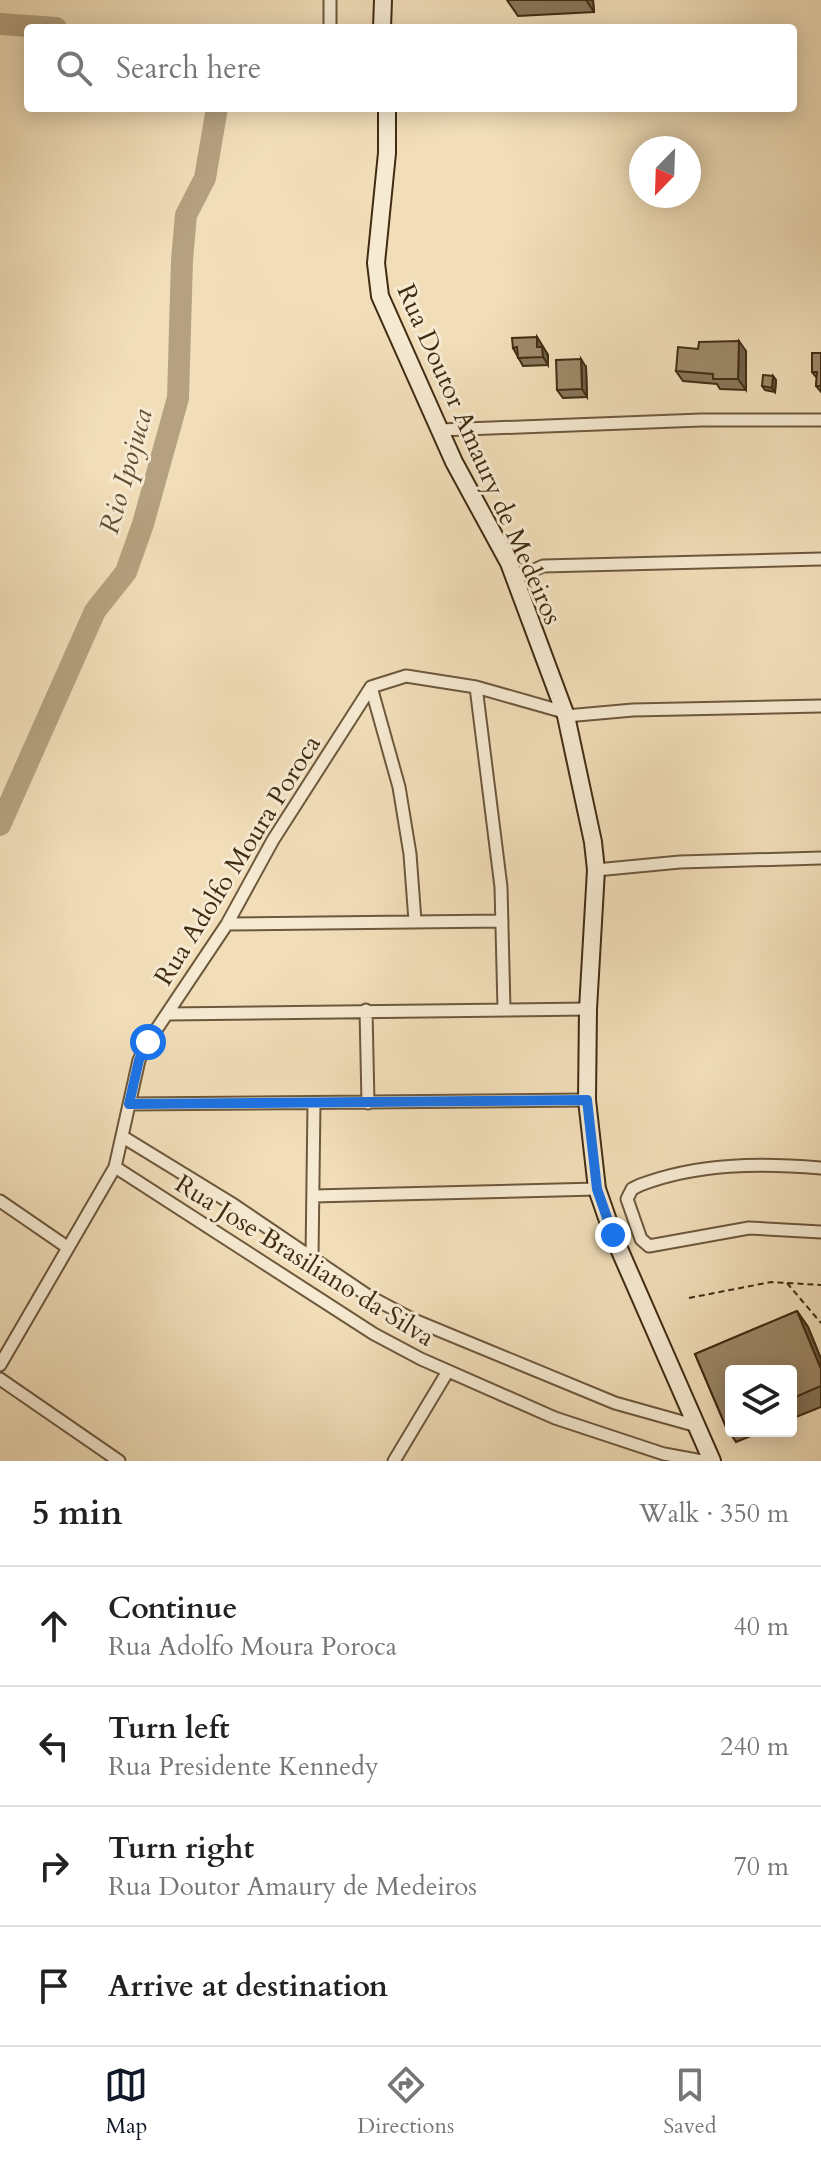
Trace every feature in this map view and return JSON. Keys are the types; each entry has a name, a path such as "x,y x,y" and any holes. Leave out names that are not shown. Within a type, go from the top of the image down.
{"street":[{"path":"330,0 330,24"},
{"path":"382,24 383,0"},
{"name":"Rua Doutor Amaury de Medeiros","path":"387,112 387,153 376,279 391,325 454,462 516,578 565,714 593,842 596,870 588,1009 587,1100 597,1189 613,1235 712,1461"},
{"path":"440,430 701,420 821,420"},
{"path":"516,578 543,566 821,559"},
{"path":"415,921 410,854 399,787 371,687 406,676 476,687 565,714 821,706"},
{"name":"Rua Adolfo Moura Poroca","path":"0,1365 115,1167 139,1060 227,924 273,840 371,687"},
{"path":"476,687 494,814 502,921 504,1009"},
{"path":"596,870 680,862 821,858"},
{"path":"227,924 502,921"},
{"path":"168,1014 588,1009"},
{"path":"366,1010 368,1103"},
{"path":"129,1104 587,1100"},
{"path":"312,1257 314,1103"},
{"path":"123,1137 173,1165 367,1295 443,1333 615,1403 697,1426"},
{"path":"821,1168 731,1166 655,1179 632,1189 627,1199 641,1239 649,1246 749,1228 821,1232"},
{"name":"Rua Jose Brasiliano da Silva","path":"115,1167 374,1334 448,1371 555,1418 664,1454 702,1461"},
{"path":"313,1196 597,1189"},
{"path":"0,1201 67,1247"},
{"path":"394,1461 448,1371"},
{"path":"0,1379 119,1461"}],"path":[{"path":"689,1298 771,1282 821,1285"},
{"path":"787,1282 821,1323"}],"building":[{"path":"537,337 537,347 542,347 543,357 518,358 512,338"},
{"path":"739,341 738,379 713,379 713,374 676,371 678,347 698,349 699,342"},
{"path":"812,353 821,353 821,386 816,386 817,372 812,372"},
{"path":"581,359 582,389 557,390 556,360"},
{"path":"763,375 773,376 772,388 762,386"},
{"path":"797,1311 821,1369 821,1386 797,1396 797,1365 725,1365 725,1425 695,1354"}],"waterway":[{"name":"Rio Ipojuca","path":"0,24 24,26"},
{"name":"Rio Ipojuca","path":"0,825 95,611 126,572 143,524 178,398 186,215 205,178 216,112"}],"route":[{"path":"148,1042 139,1060 129,1104 587,1100 597,1189 613,1235"}]}
